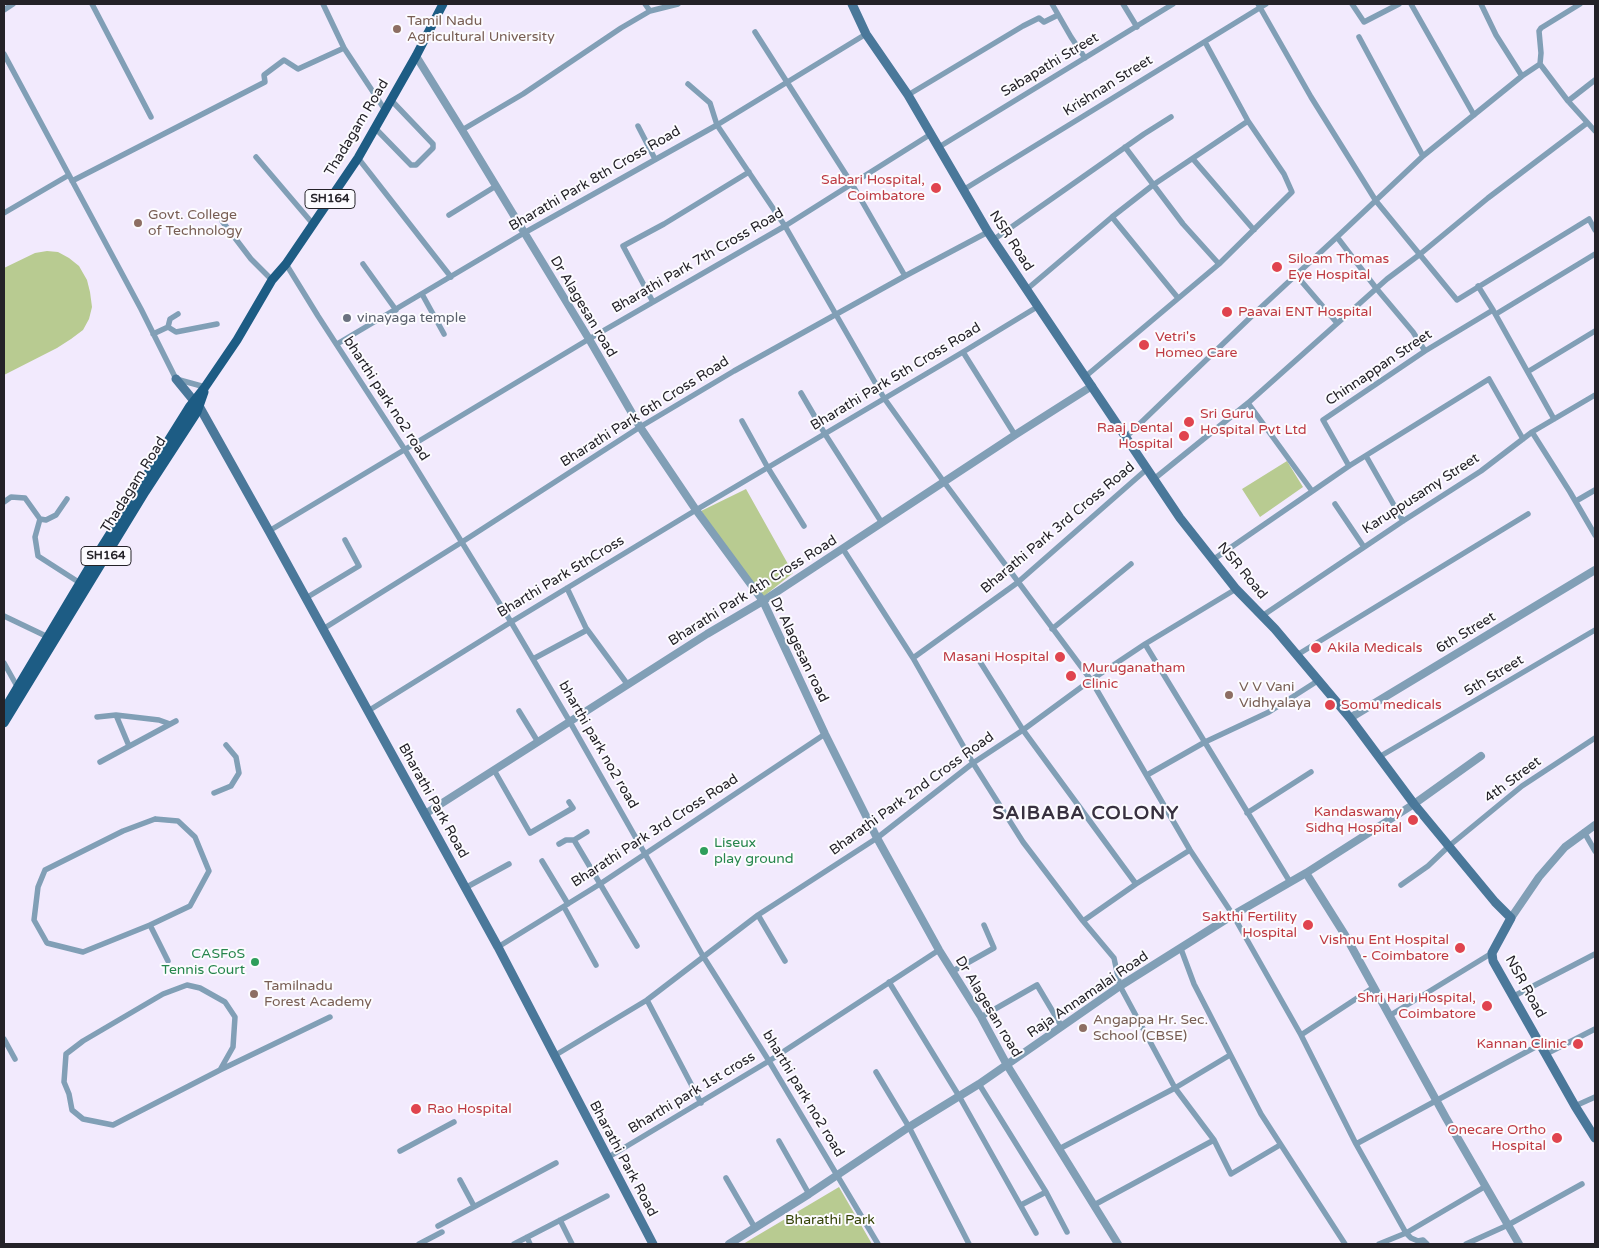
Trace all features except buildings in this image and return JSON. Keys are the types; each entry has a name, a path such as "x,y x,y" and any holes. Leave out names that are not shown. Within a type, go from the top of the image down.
{"main road":[{"name":"Thadagam Road","path":"4,710 80,583 197,404 205,387 237,340 272,280 286,264 358,158 443,4"},
{"name":"NSR Road","path":"852,4 866,34 908,95 991,236 1180,518 1236,589 1319,680 1414,804 1495,902 1511,918 1492,954 1497,969 1595,1138"},
{"name":"Bharathi Park Road","path":"176,379 197,404 306,598 498,947 653,1244"},
{"name":"Thadagam Road","path":"4,723 145,492 198,412 197,404"}],"street":[{"path":"4,10 13,4"},
{"path":"92,4 151,117"},
{"path":"323,4 344,48 385,110"},
{"path":"645,4 650,11"},
{"path":"462,130 523,94 621,28 650,11 678,4"},
{"path":"1052,4 1070,37 1085,58"},
{"path":"1123,4 1137,27"},
{"name":"Sabapathi Street","path":"939,147 1173,4"},
{"name":"Krishnan Street","path":"963,190 1205,42 1259,6 1266,4"},
{"path":"1352,4 1364,22 1398,4"},
{"path":"1411,4 1474,115"},
{"path":"1481,4 1496,35 1522,76"},
{"path":"1580,4 1541,28 1539,31 1542,52 1540,64 1568,101 1595,131"},
{"path":"1259,6 1311,97 1376,202 1457,300 1589,219 1595,230"},
{"path":"908,95 1023,26 1039,18 1044,22 1058,15"},
{"path":"755,32 852,184 905,276"},
{"name":"Bharathi Park 8th Cross Road","path":"337,344 524,233 717,124 866,34"},
{"path":"1359,38 1423,156"},
{"path":"1086,376 1219,264 1292,192 1284,174 1248,121 1205,42"},
{"path":"4,213 70,178 265,82 264,75 284,60 298,69 344,48"},
{"path":"4,54 176,379 205,387"},
{"name":"Dr Alagesan road","path":"416,56 589,339 640,427 696,510 762,601 877,838 939,950 1118,1244"},
{"path":"1126,437 1423,156 1522,76 1540,64"},
{"path":"1568,101 1595,80"},
{"path":"688,84 710,103 717,124 785,226 884,398 1017,583 1091,680 1190,850 1233,916 1301,1035 1356,1144 1406,1233 1411,1238 1418,1241 1423,1240 1427,1244"},
{"path":"375,128 411,165 416,165 434,148 433,144 391,100"},
{"name":"Bharathi Park 6th Cross Road","path":"323,629 640,427 734,371 905,276 991,236 1171,118"},
{"path":"1026,290 1153,185 1248,121"},
{"path":"1154,479 1248,403 1376,288 1587,122"},
{"path":"638,126 655,159"},
{"name":"Bharathi Park 7th Cross Road","path":"269,531 589,339 785,226 931,134"},
{"path":"1126,147 1182,224 1219,264"},
{"path":"256,157 313,224"},
{"path":"358,158 451,277"},
{"path":"1193,159 1254,230"},
{"path":"653,302 623,246 664,224 749,172"},
{"path":"449,214 496,186"},
{"path":"1112,217 1178,298"},
{"path":"222,221 251,259 272,280"},
{"path":"1337,238 1413,332 1425,351"},
{"name":"Chinnappan Street","path":"1350,466 1323,420 1425,351 1595,254"},
{"name":"bharthi park no2 road","path":"286,264 405,450 511,622 646,853 703,956 769,1061 878,1244"},
{"path":"363,264 396,310"},
{"path":"1296,275 1337,323"},
{"path":"1478,286 1529,371 1554,419"},
{"path":"422,294 444,334"},
{"name":"Bharathi Park 5th Cross Road","path":"768,468 1037,307"},
{"path":"168,327 170,319 178,314"},
{"path":"168,327 176,332 217,324"},
{"path":"153,334 168,327"},
{"path":"1529,371 1595,332"},
{"path":"963,352 1015,434"},
{"path":"1214,559 1350,466 1489,379 1523,439"},
{"name":"Bharathi Park 4th Cross Road","path":"425,814 762,601 1015,434 1092,386"},
{"path":"801,393 882,523"},
{"name":"Karuppusamy Street","path":"1262,616 1404,520 1481,471 1532,432 1595,395"},
{"path":"1248,403 1312,491"},
{"path":"742,421 768,468 804,526"},
{"path":"1532,432 1576,501 1595,535"},
{"path":"1366,456 1404,520"},
{"name":"Bharthi Park 5thCross","path":"368,711 511,622 768,468"},
{"name":"Bharathi Park 3rd Cross Road","path":"913,658 1017,583 1147,470"},
{"path":"1576,501 1595,490"},
{"path":"4,502 11,497 25,498 40,519 46,520 56,515 67,499"},
{"path":"1335,504 1364,547"},
{"path":"1297,655 1528,514"},
{"path":"40,519 35,537 38,556 80,583"},
{"path":"306,598 359,566 345,540"},
{"path":"843,549 913,658 973,763 1023,842 1083,921 1114,958 1120,986 1175,1088 1214,1140 1232,1174 1280,1146"},
{"path":"1052,629 1131,564"},
{"name":"6th Street","path":"1350,718 1595,570"},
{"path":"567,588 587,630 628,685"},
{"name":"Bharathi Park 2nd Cross Road","path":"554,1056 646,1000 758,915 877,838 973,763 1023,730 1091,680 1145,644 1236,589"},
{"path":"4,616 48,637"},
{"path":"533,659 587,630"},
{"name":"5th Street","path":"1380,758 1595,630"},
{"path":"1145,644 1290,882"},
{"path":"976,657 1023,730 1136,884"},
{"path":"4,662 18,688"},
{"path":"1148,775 1205,742 1269,712 1319,680"},
{"path":"519,711 538,742"},
{"path":"116,715 129,746"},
{"path":"96,718 116,715 159,720 170,724"},
{"path":"100,762 176,721"},
{"name":"Bharathi Park 3rd Cross Road","path":"498,947 600,884 825,734"},
{"name":"4th Street","path":"1401,884 1428,866 1449,846 1522,786 1595,738"},
{"path":"214,793 230,786 239,773 236,757 226,745"},
{"name":"Raja Annamalai Road","path":"730,1244 1008,1065 1120,986 1233,916 1306,874 1414,804 1481,756"},
{"path":"494,770 530,833 573,808 569,802"},
{"path":"1247,812 1311,772"},
{"path":"156,820 178,821 196,837 209,871 190,906 150,925 84,952 47,943 34,920 38,887 45,870 123,830 156,820"},
{"path":"1511,918 1539,878 1565,848 1595,825"},
{"path":"559,844 566,840 574,840 587,832"},
{"path":"1584,832 1595,851"},
{"path":"574,840 636,946"},
{"path":"1083,921 1136,884 1190,850"},
{"path":"542,861 596,964"},
{"path":"465,888 509,864"},
{"path":"1306,874 1345,935 1519,1244"},
{"path":"758,915 786,961"},
{"path":"150,925 168,961"},
{"path":"953,971 994,948 984,925"},
{"path":"1181,949 1194,984 1280,1146 1344,1244"},
{"name":"Bharthi park 1st cross","path":"607,1158 769,1061 939,950"},
{"path":"1390,1016 1482,958 1492,954"},
{"path":"1514,996 1595,954"},
{"path":"888,982 959,1096 1036,1233"},
{"path":"220,1070 233,1048 235,1017 225,1002 200,988 187,985 163,994 83,1041 66,1054 64,1082 69,1094 72,1110 83,1119 113,1125 220,1070 330,1017"},
{"path":"981,1017 1037,985 1062,1027"},
{"path":"1301,1035 1374,987"},
{"path":"646,1000 701,1103"},
{"path":"1546,1054 1595,1029"},
{"path":"4,1039 15,1059"},
{"path":"1356,1144 1541,1044"},
{"path":"1060,1148 1175,1088 1230,1055"},
{"path":"876,1072 909,1127 969,1244"},
{"path":"978,1084 1046,1192 1067,1232"},
{"path":"1575,1106 1595,1097"},
{"path":"400,1151 454,1122"},
{"path":"1094,1205 1214,1140"},
{"path":"779,1141 809,1194"},
{"path":"418,1244 474,1206 556,1163"},
{"path":"726,1178 755,1228"},
{"path":"460,1180 474,1206"},
{"path":"1466,1244 1508,1225 1582,1184"},
{"path":"1379,1244 1406,1233 1486,1186"},
{"path":"1021,1206 1046,1192"},
{"path":"514,1244 607,1196"},
{"path":"560,1220 572,1244"},
{"path":"527,1237 530,1244"}],"green space":[{"path":"58,252 79,266 87,280 90,292 92,307 89,319 83,330 71,339 4,375 4,268 35,253"},
{"path":"1287,461 1303,487 1260,517 1242,489"},
{"path":"746,489 793,573 763,597 701,511"},
{"name":"Bharathi Park","path":"839,1187 872,1244 743,1244"}],"place":[{"name":"Tamil Nadu Agricultural University","path":"397,29"},
{"name":"Sabari Hospital, Coimbatore","path":"936,188"},
{"name":"Govt. College of Technology","path":"138,223"},
{"name":"Siloam Thomas Eye Hospital","path":"1277,267"},
{"name":"Paavai ENT Hospital","path":"1227,312"},
{"name":"vinayaga temple","path":"347,318"},
{"name":"Vetri's Homeo Care","path":"1144,345"},
{"name":"Sri Guru Hospital Pvt Ltd","path":"1189,422"},
{"name":"Raaj Dental Hospital","path":"1184,436"},
{"name":"Akila Medicals","path":"1316,648"},
{"name":"Masani Hospital","path":"1060,657"},
{"name":"Muruganatham Clinic","path":"1071,676"},
{"name":"V V Vani Vidhyalaya","path":"1229,695"},
{"name":"Somu medicals","path":"1330,705"},
{"name":"Kandaswamy Sidhq Hospital","path":"1413,820"},
{"name":"Liseux play ground","path":"704,851"},
{"name":"Sakthi Fertility Hospital","path":"1308,925"},
{"name":"Vishnu Ent Hospital - Coimbatore","path":"1460,948"},
{"name":"CASFoS Tennis Court","path":"255,962"},
{"name":"Tamilnadu Forest Academy","path":"254,994"},
{"name":"Shri Hari Hospital, Coimbatore","path":"1487,1006"},
{"name":"Angappa Hr. Sec. School (CBSE)","path":"1083,1028"},
{"name":"Kannan Clinic","path":"1578,1044"},
{"name":"Rao Hospital","path":"416,1109"},
{"name":"Onecare Ortho Hospital","path":"1557,1138"}],"district":[{"name":"SAIBABA COLONY","path":"1086,814"}]}
